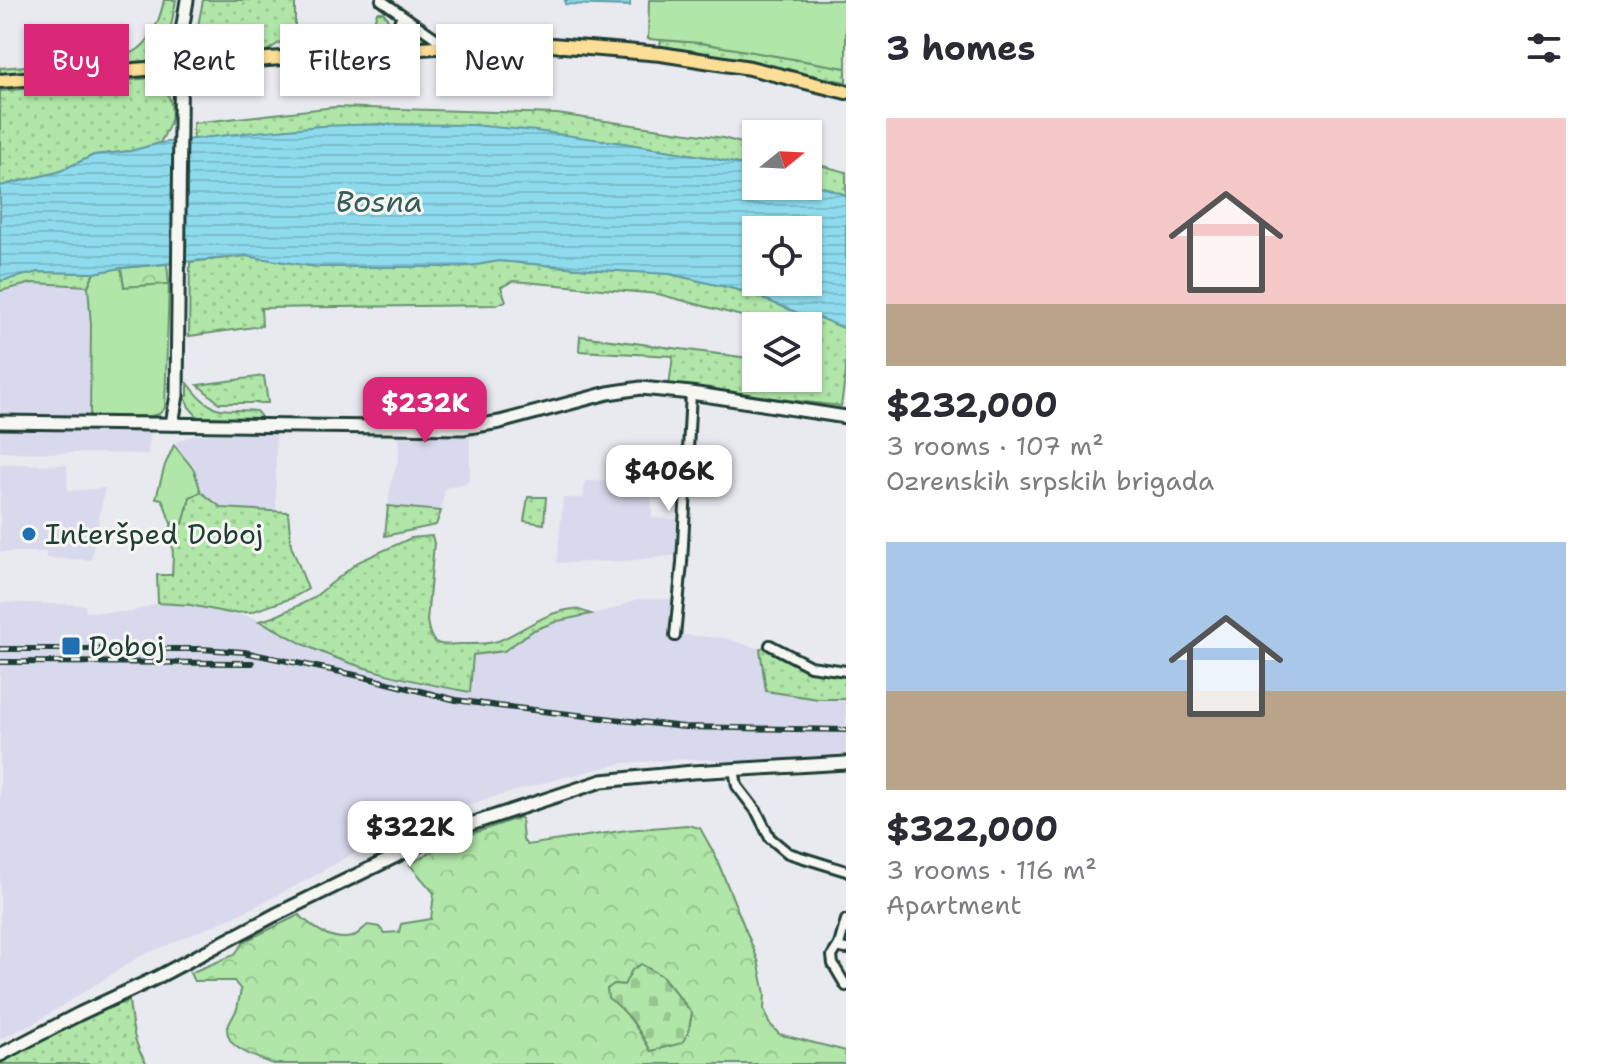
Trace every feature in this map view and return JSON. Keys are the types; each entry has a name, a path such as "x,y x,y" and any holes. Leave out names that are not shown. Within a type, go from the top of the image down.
{"main road":[{"path":"553,45 661,54 750,68 846,92"},
{"path":"0,81 145,70"}],"street":[{"path":"183,24 187,0"},
{"path":"381,0 436,38"},
{"path":"398,24 402,15"},
{"path":"172,424 177,395 180,96"},
{"path":"0,422 463,428 500,422 588,397 625,390 657,389 846,417"},
{"path":"675,636 691,393"},
{"path":"770,645 810,666 846,671"},
{"path":"0,1055 275,915 431,839 471,824 602,781 846,763"},
{"path":"734,769 737,786 757,812 770,838 788,853 846,871"},
{"path":"846,920 842,947 832,956 833,964 846,986"}],"shaded area":[{"path":"32,283 88,286 91,325 90,417 0,414 0,291"},
{"path":"0,427 151,429 148,454 0,452"},
{"path":"276,432 276,511 222,508 201,492 194,470 174,445 194,435"},
{"path":"399,435 470,436 470,479 465,484 445,488 441,511 388,506 399,457"},
{"path":"0,464 67,465 68,491 105,488 91,560 46,558 46,552 0,552"},
{"path":"585,481 652,482 652,518 677,519 678,555 626,561 557,563 563,498 584,498"},
{"path":"636,599 683,599 682,635 724,638 760,649 766,691 818,699 846,699 846,756 767,763 688,759 623,763 445,811 391,832 238,915 139,957 33,1024 0,1039 0,602 85,605 86,612 131,612 158,603 252,617 307,646 377,672 469,692 472,655 504,651 534,630 558,621 614,609"}],"green space":[{"path":"164,0 176,0 171,24 157,22"},
{"path":"203,0 295,0 295,24 280,24 280,42 264,53 264,24 198,24"},
{"path":"649,0 846,0 846,68 701,43 648,39"},
{"path":"377,12 383,12 389,24 373,24"},
{"path":"661,40 701,43 846,68 846,82 660,46"},
{"path":"145,42 145,63 129,65 129,53"},
{"path":"24,66 24,76 0,78 0,68"},
{"path":"145,79 145,96 168,96 172,113 160,143 131,151 94,155 58,172 0,186 0,91 24,89 24,96 129,96 129,80"},
{"path":"335,107 557,114 742,143 742,165 623,143 473,125 321,126 193,139 193,123"},
{"path":"822,166 846,172 846,195 822,187"},
{"path":"246,256 317,267 470,266 499,261 670,274 742,291 742,296 757,296 796,312 742,312 742,316 658,294 513,281 501,287 506,301 496,305 261,308 262,326 189,336 190,262"},
{"path":"167,264 169,284 124,287 121,268"},
{"path":"121,268 124,287 169,284 165,408 151,416 90,417 91,325 88,286 94,273"},
{"path":"38,272 94,273 88,286 33,283 0,291 0,281"},
{"path":"822,319 846,329 846,372 841,406 669,386 673,356 579,351 580,336 742,357 742,392 822,392"},
{"path":"264,376 268,403 219,403 198,385"},
{"path":"188,383 211,406 225,410 256,411 261,417 198,417 185,397 188,395"},
{"path":"174,445 194,470 201,492 190,497 183,524 171,523 162,499 156,498"},
{"path":"201,492 222,508 288,512 291,545 308,589 251,612 229,613 190,605 158,603 157,575 172,575 171,523 183,524 190,497"},
{"path":"528,497 546,497 544,524 524,521"},
{"path":"388,506 441,511 436,525 385,536"},
{"path":"432,536 434,543 427,621 436,643 489,643 562,611 575,609 591,614 534,630 504,651 473,655 470,692 368,669 309,647 259,621 312,599 358,562 411,538"},
{"path":"764,647 805,670 846,676 846,699 818,699 766,691 760,649"},
{"path":"521,817 523,840 527,845 627,830 687,825 700,828 715,855 758,960 765,994 764,1009 769,1023 779,1034 846,1051 846,1064 274,1064 234,1045 227,1028 237,1009 241,990 234,981 194,981 190,973 234,955 245,941 299,915 323,933 337,938 354,936 368,925 379,927 384,933 399,932 401,924 431,919 434,893 410,865 454,840","holes":["662,976 692,1013 688,1033 651,1051 627,1015 608,997 614,984 624,985"]},
{"path":"641,964 662,976 692,1013 688,1033 682,1043 651,1051 628,1015 608,998 607,989 614,984 624,985 632,970"},
{"path":"129,1001 136,1041 147,1064 0,1064 0,1061 63,1028"}],"water":[{"path":"565,0 630,0 630,6 565,4"},
{"name":"Bosna","path":"473,125 623,143 742,165 742,200 822,200 822,187 846,195 846,329 822,319 822,312 796,312 757,296 822,296 822,216 742,216 742,291 670,274 499,261 470,266 317,267 246,256 94,273 38,272 0,281 0,186 58,172 94,155 245,133 321,126"}],"railway":[{"path":"0,649 202,649 244,652 456,700 498,706 684,727 846,730"},
{"path":"0,662 252,663"}],"place":[{"name":"Interšped Doboj","path":"29,534"},
{"name":"Doboj","path":"71,646"}]}
